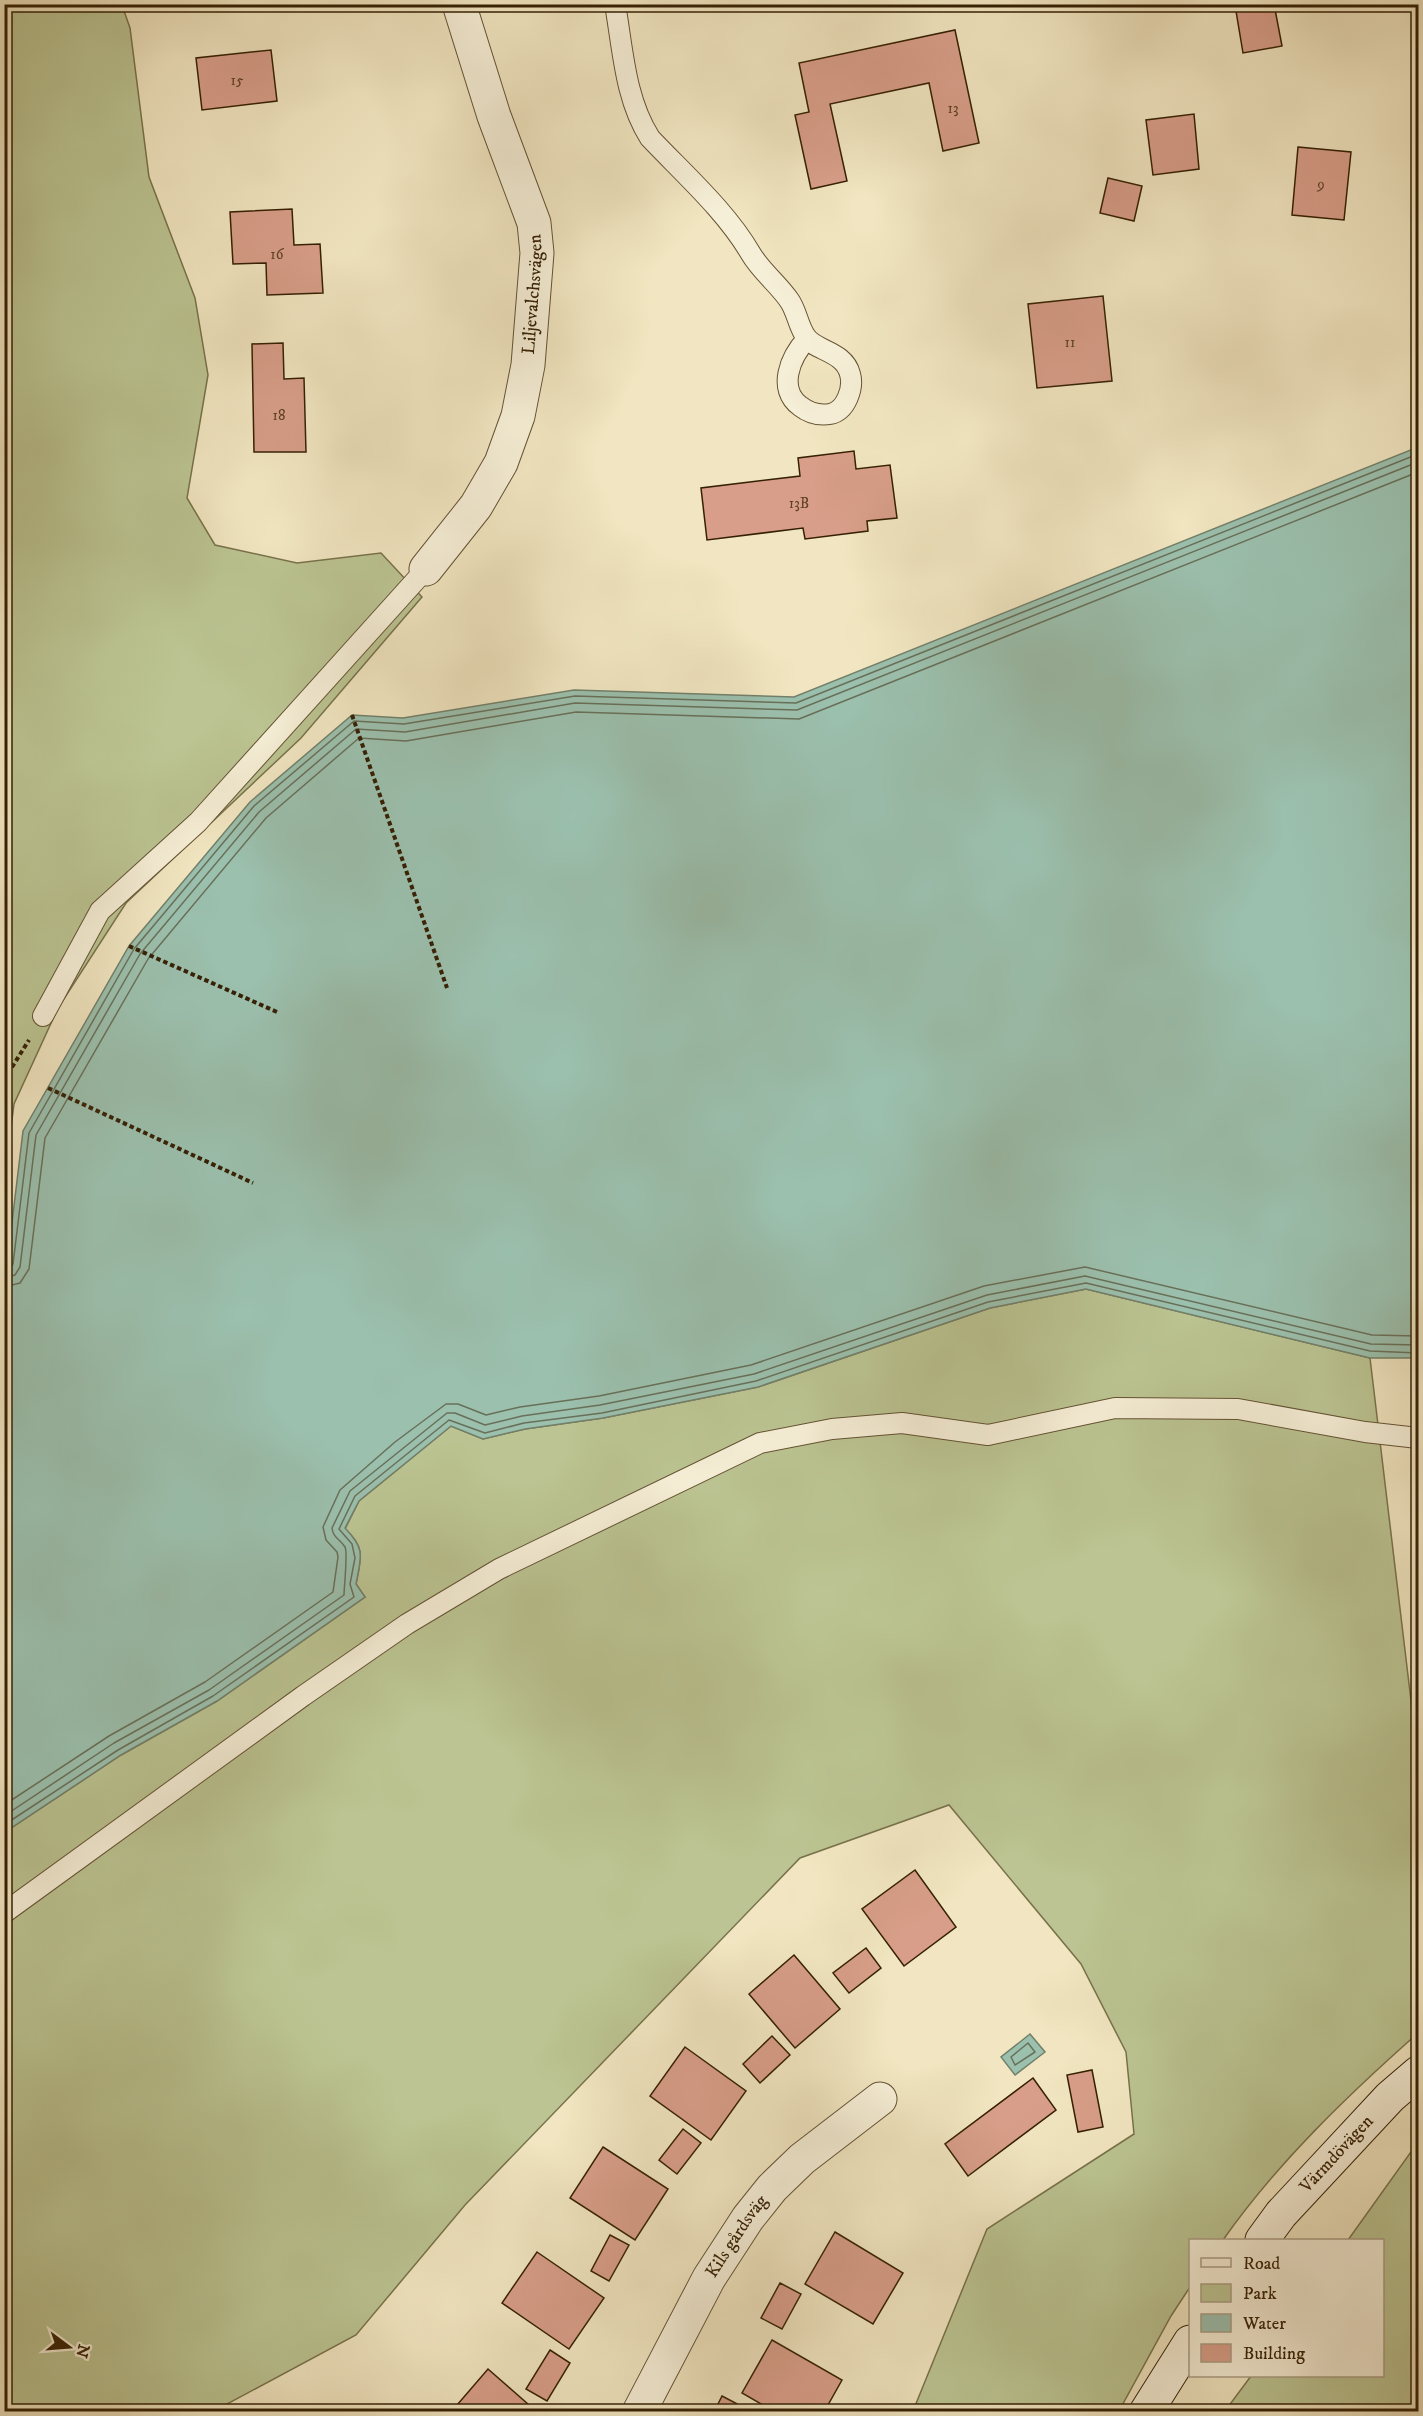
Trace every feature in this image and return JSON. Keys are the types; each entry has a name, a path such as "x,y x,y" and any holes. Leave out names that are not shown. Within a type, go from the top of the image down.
{"street":[{"name":"Liljevalchsvägen","path":"426,568 476,506 501,463 518,416 528,365 537,253 534,223 494,116 459,4"},
{"name":"Värmdövägen","path":"1263,2239 1281,2214 1374,2114 1419,2073"},
{"name":"Kils gårdsväg","path":"639,2412 709,2278 748,2218 772,2188 802,2159 880,2099"},
{"path":"1146,2412 1189,2345"}],"lane":[{"path":"615,4 630,96 643,127 650,138 706,196 747,244 751,255 790,301 807,339"},
{"path":"44,1016 100,911 198,822 426,568"},
{"path":"4,1913 303,1696 407,1624 500,1569 760,1443 832,1429 902,1423 988,1435 1115,1408 1238,1409 1365,1432 1419,1438"}],"path":[{"path":"352,715 447,988"},
{"path":"129,946 277,1012"},
{"path":"4,1080 44,1016"},
{"path":"48,1088 253,1183"}],"green space":[{"path":"20,4 122,5 130,28 149,177 195,298 208,375 187,498 215,545 297,563 381,553 422,597 301,738 126,903 58,1008 14,1104 5,1175 4,9"},
{"path":"1086,1289 1370,1358 1418,1759 1418,2033 1314,2131 1266,2184 1224,2239 1189,2239 1189,2289 1171,2316 1119,2411 913,2411 987,2229 1134,2134 1126,2052 1081,1964 949,1805 800,1858 465,2205 356,2335 214,2411 5,2412 5,1832 121,1755 217,1701 365,1597 356,1584 360,1560 359,1548 345,1529 359,1501 451,1426 483,1439 525,1429 603,1418 758,1387 990,1308"},
{"path":"1418,2142 1418,2411 1225,2411 1250,2377 1384,2377 1384,2239 1349,2239"}],"water":[{"path":"1418,447 1418,1358 1370,1358 1086,1289 990,1308 758,1387 603,1418 525,1429 483,1439 451,1426 359,1501 345,1528 359,1548 360,1560 356,1584 365,1597 217,1701 121,1755 5,1832 4,1289 23,1131 129,946 250,802 352,715 403,718 574,690 794,697"},
{"path":"1030,2034 1045,2052 1015,2075 1001,2057"}],"building":[{"path":"1274,4 1282,46 1243,53 1236,11"},
{"path":"955,30 979,143 943,151 929,83 830,104 847,181 811,189 795,115 809,112 799,63"},
{"path":"271,50 277,101 202,110 196,58"},
{"path":"1194,114 1199,169 1153,175 1146,120"},
{"path":"1298,147 1351,152 1344,220 1292,215"},
{"path":"1108,178 1142,186 1134,221 1100,213"},
{"path":"292,209 294,245 320,244 323,293 267,295 266,263 233,264 230,212"},
{"path":"1103,296 1112,381 1037,388 1028,304"},
{"path":"283,343 284,379 304,378 306,452 254,452 252,344"},
{"path":"854,451 856,469 890,465 897,518 867,521 868,531 805,539 803,528 707,540 701,488 800,476 798,458"},
{"path":"915,1870 956,1927 904,1966 862,1909"},
{"path":"866,1948 881,1968 849,1993 833,1973"},
{"path":"794,1955 840,2009 795,2048 749,1994"},
{"path":"772,2036 790,2055 760,2083 743,2064"},
{"path":"685,2047 746,2091 711,2140 650,2096"},
{"path":"1092,2070 1103,2127 1078,2132 1067,2075"},
{"path":"1033,2078 1056,2110 968,2176 945,2144"},
{"path":"683,2129 701,2143 677,2174 659,2160"},
{"path":"603,2147 668,2189 635,2240 570,2198"},
{"path":"835,2232 903,2273 873,2324 805,2284"},
{"path":"610,2235 629,2245 609,2281 591,2271"},
{"path":"537,2252 604,2298 569,2349 502,2303"},
{"path":"780,2283 801,2294 782,2329 761,2318"},
{"path":"772,2340 842,2380 824,2412 775,2412 742,2393"},
{"path":"550,2350 570,2363 547,2401 526,2389"},
{"path":"488,2369 537,2412 451,2412"},
{"path":"722,2396 745,2408 743,2412 714,2412"}]}
